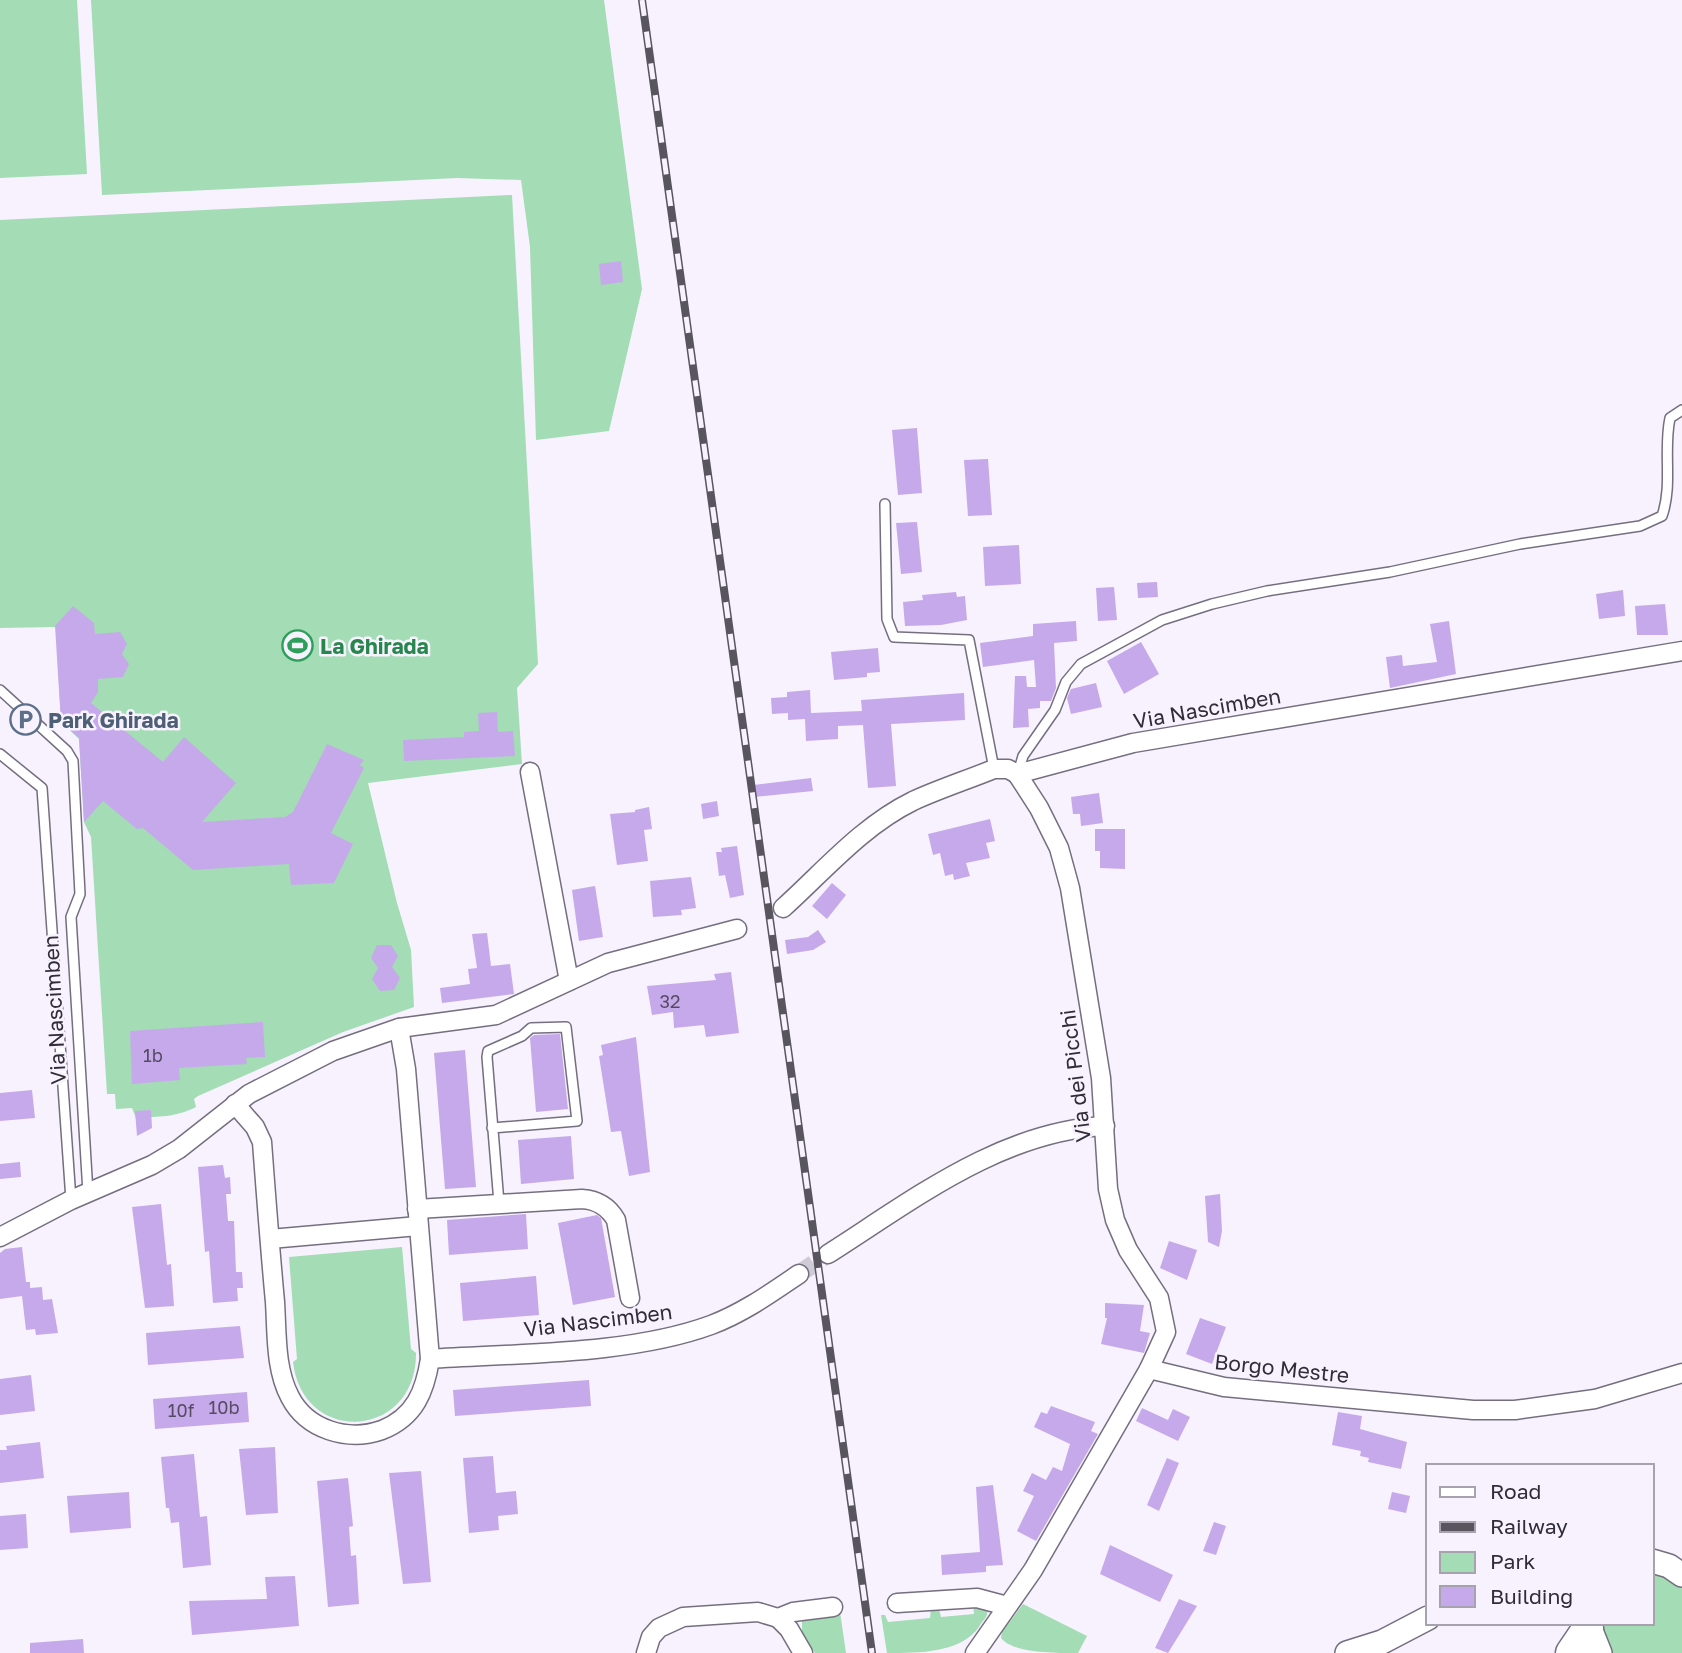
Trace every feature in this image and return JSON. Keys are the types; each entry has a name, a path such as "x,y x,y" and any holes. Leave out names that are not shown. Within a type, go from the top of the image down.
{"highway":[{"path":"1571,1653 1592,1635"}],"street":[{"name":"Via Nascimben","path":"994,769 1008,769 1017,774 1133,743 1682,651"},
{"path":"783,908 849,845 878,822 912,802 994,769"},
{"path":"530,772 569,981"},
{"name":"Via dei Picchi","path":"1017,774 1039,808 1059,848 1070,888 1094,1029 1105,1126 1108,1189 1115,1220 1128,1250 1159,1298 1165,1315 1166,1332 1149,1369"},
{"path":"0,1237 79,1196 152,1165 179,1149 235,1104 264,1085 332,1051 398,1028 496,1015 630,956 737,929"},
{"path":"235,1104 255,1127 261,1142 282,1377 290,1397 312,1423 345,1435 374,1433 388,1427 400,1420 420,1399 430,1359 405,1060 398,1028"},
{"path":"828,1254 910,1201 984,1159 1049,1133 1105,1126"},
{"name":"Via Nascimben","path":"270,1239 499,1203 582,1199 611,1210 618,1228 630,1298"},
{"name":"Via Nascimben","path":"430,1359 658,1340 713,1324 740,1312 799,1274"},
{"path":"975,1653 1033,1570 1149,1369"},
{"name":"Borgo Mestre","path":"1149,1369 1224,1387 1474,1410 1515,1410 1595,1399 1682,1373"},
{"path":"1654,1562 1669,1566 1682,1575"},
{"path":"897,1603 977,1598 1007,1606"},
{"path":"778,1618 793,1612 833,1607"},
{"path":"646,1653 651,1637 659,1629 683,1617 758,1612 778,1618 789,1629 803,1653"},
{"path":"1347,1653 1382,1642 1426,1619"}],"lane":[{"path":"1017,774 1023,756 1055,710 1066,682 1081,664 1163,620 1212,604 1267,591 1390,572 1520,544 1640,526 1662,516 1667,500 1665,441 1670,418 1682,410"},
{"path":"886,504 887,619 894,637 969,640 994,769"},
{"name":"Via Nascimben","path":"0,690 67,751 73,761 80,894 71,917 79,1196"},
{"name":"Via Nascimben","path":"0,754 42,788 79,1196"},
{"path":"492,1128 576,1121 566,1027 531,1028 522,1036 488,1051 492,1128 499,1203"}],"green space":[{"path":"0,0 77,0 87,174 0,178"},
{"path":"91,0 604,0 642,289 609,431 536,440 530,247 521,180 457,178 102,195"},
{"name":"La Ghirada","path":"512,195 538,664 517,688 522,764 368,783 411,950 414,1007 343,1032 198,1096 194,1099 196,1107 188,1111 136,1118 132,1108 116,1109 115,1094 107,1094 91,837 84,822 79,739 61,722 56,627 0,628 0,220"},
{"path":"402,1247 411,1349 416,1353 411,1382 399,1403 380,1416 359,1422 337,1419 317,1409 301,1390 293,1362 297,1359 289,1257"},
{"path":"1654,1571 1682,1585 1682,1653 1609,1653 1597,1625 1654,1625"},
{"path":"1023,1604 1087,1636 1078,1653 1024,1649 1001,1638 1002,1632"},
{"path":"973,1605 987,1608 987,1614 971,1636 962,1642 938,1650 887,1653 881,1615 885,1615 888,1622 930,1618 931,1609 939,1609 941,1617 974,1614"},
{"path":"840,1612 846,1653 815,1653 802,1634 802,1616"}],"building":[{"path":"621,261 623,282 601,285 599,264"},
{"path":"917,428 922,493 898,495 892,430"},
{"path":"988,459 992,515 968,516 964,460"},
{"path":"917,522 922,572 901,574 896,523"},
{"path":"1019,545 1021,584 985,586 983,547"},
{"path":"1157,582 1158,597 1138,598 1137,583"},
{"path":"1114,587 1117,620 1098,621 1096,588"},
{"path":"1623,590 1625,616 1599,619 1596,594"},
{"path":"956,592 957,597 965,596 967,620 941,625 905,626 903,602 923,600 922,595"},
{"path":"1665,604 1668,635 1637,635 1635,606"},
{"path":"73,606 94,623 95,634 120,632 127,644 122,654 129,664 123,677 98,679 98,692 91,703 163,762 184,737 236,783 202,822 285,817 293,812 327,744 364,760 360,765 364,768 331,833 353,844 334,883 291,885 289,864 193,870 143,828 137,829 103,801 84,822 79,738 61,722 55,626"},
{"path":"1076,621 1077,641 1054,643 1056,688 1051,701 1040,701 1040,708 1028,709 1029,727 1013,728 1015,676 1026,676 1027,687 1036,687 1034,660 983,667 980,643 1033,636 1033,624"},
{"path":"1449,621 1456,674 1390,688 1386,657 1402,655 1403,666 1437,662 1430,624"},
{"path":"1141,642 1159,674 1124,694 1107,661"},
{"path":"878,648 880,672 867,673 867,677 834,680 831,652"},
{"path":"1096,683 1102,707 1071,714 1067,698 1071,689"},
{"path":"810,690 811,713 862,711 861,700 964,693 965,720 891,724 896,786 868,788 863,725 838,726 838,739 806,741 805,719 788,720 788,713 772,714 771,698 787,697 787,692"},
{"path":"497,712 498,732 513,731 515,756 404,761 403,740 464,737 464,732 479,731 478,713"},
{"path":"811,778 813,791 754,797 753,785"},
{"path":"1099,793 1103,823 1081,826 1080,814 1073,814 1071,797"},
{"path":"717,801 719,816 703,819 701,804"},
{"path":"649,807 652,829 644,830 648,861 617,865 610,814 635,812"},
{"path":"990,819 995,841 986,843 990,858 966,863 970,876 954,880 953,874 945,876 940,853 933,855 928,834"},
{"path":"1095,829 1125,829 1125,869 1100,868 1100,851 1095,851"},
{"path":"737,846 744,895 730,898 725,875 719,876 716,852 722,852 721,848"},
{"path":"691,877 696,908 681,910 682,915 653,917 650,881"},
{"path":"832,883 846,895 827,919 812,906"},
{"path":"595,886 603,937 579,941 572,890"},
{"path":"818,930 826,942 813,950 787,954 785,940 808,937"},
{"path":"487,933 491,966 510,964 514,994 442,1003 440,988 470,984 468,969 477,968 472,934"},
{"path":"377,945 391,945 398,956 392,967 400,978 394,990 380,991 372,979 378,968 371,958"},
{"path":"731,972 739,1033 706,1037 704,1025 674,1028 673,1012 652,1015 647,986 716,980 714,974"},
{"path":"263,1022 265,1057 246,1058 247,1064 179,1068 180,1080 132,1084 130,1031"},
{"path":"560,1034 568,1109 536,1112 530,1038 534,1035"},
{"path":"636,1037 650,1172 629,1176 621,1131 611,1132 599,1056 603,1055 601,1045"},
{"path":"465,1050 476,1187 445,1189 434,1053"},
{"path":"32,1090 35,1118 0,1121 0,1093"},
{"path":"151,1110 152,1128 137,1136 135,1111"},
{"path":"571,1136 574,1179 521,1184 518,1140"},
{"path":"20,1162 21,1177 0,1179 0,1164"},
{"path":"223,1165 225,1178 230,1177 231,1194 226,1194 228,1221 234,1221 236,1272 242,1272 243,1288 237,1288 238,1301 213,1303 209,1251 205,1252 198,1167"},
{"path":"1220,1194 1222,1231 1219,1247 1208,1242 1205,1196"},
{"path":"161,1204 167,1265 171,1264 174,1306 145,1308 132,1207"},
{"path":"526,1214 528,1249 449,1255 447,1220"},
{"path":"597,1215 601,1218 615,1297 573,1305 558,1223"},
{"path":"1169,1241 1197,1250 1187,1280 1160,1268"},
{"path":"22,1247 26,1282 30,1282 30,1288 42,1287 43,1300 52,1299 58,1333 36,1335 35,1329 26,1330 22,1296 0,1299 0,1253 5,1249"},
{"path":"536,1276 539,1315 463,1321 460,1283"},
{"path":"1105,1303 1144,1305 1140,1331 1150,1333 1144,1353 1101,1344 1107,1318"},
{"path":"1200,1318 1226,1327 1212,1364 1186,1354"},
{"path":"240,1326 244,1358 148,1365 146,1333"},
{"path":"31,1375 35,1411 0,1415 0,1379"},
{"path":"589,1380 591,1406 455,1416 453,1390"},
{"path":"247,1392 249,1422 155,1429 153,1399"},
{"path":"1051,1406 1095,1422 1091,1431 1098,1434 1036,1541 1017,1531 1034,1496 1023,1491 1032,1473 1046,1480 1053,1467 1062,1471 1070,1444 1034,1427 1041,1412 1047,1414"},
{"path":"1142,1408 1168,1420 1173,1409 1190,1417 1178,1441 1136,1421"},
{"path":"1338,1412 1362,1416 1360,1429 1407,1442 1401,1469 1368,1462 1369,1458 1360,1456 1361,1451 1332,1445"},
{"path":"40,1442 44,1478 0,1483 0,1450 7,1450 6,1446"},
{"path":"275,1447 278,1513 246,1515 239,1449"},
{"path":"194,1454 200,1517 207,1516 211,1565 183,1568 179,1522 171,1523 169,1508 166,1508 161,1457"},
{"path":"493,1456 496,1493 516,1491 518,1514 498,1516 499,1530 469,1533 463,1458"},
{"path":"1167,1458 1179,1463 1159,1511 1147,1505"},
{"path":"421,1471 431,1582 403,1584 389,1473"},
{"path":"348,1478 353,1526 349,1527 351,1556 356,1555 359,1604 328,1607 317,1481"},
{"path":"993,1485 1003,1565 986,1566 986,1572 942,1575 941,1555 980,1552 976,1487"},
{"path":"129,1492 131,1528 70,1533 67,1496"},
{"path":"1392,1492 1410,1496 1406,1513 1388,1509"},
{"path":"26,1514 28,1548 0,1550 0,1516"},
{"path":"1214,1522 1226,1526 1216,1555 1203,1551"},
{"path":"1110,1545 1173,1575 1160,1602 1100,1574"},
{"path":"295,1576 299,1626 192,1635 189,1601 267,1599 265,1577"},
{"path":"1179,1599 1197,1606 1168,1653 1155,1648"},
{"path":"83,1639 84,1653 30,1653 30,1643"}],"tunnel":[{"path":"799,1274 828,1254"}],"railway":[{"path":"642,0 872,1653"}],"place":[{"name":"La Ghirada","path":"297,646"},
{"name":"Park Ghirada","path":"25,720"}]}
